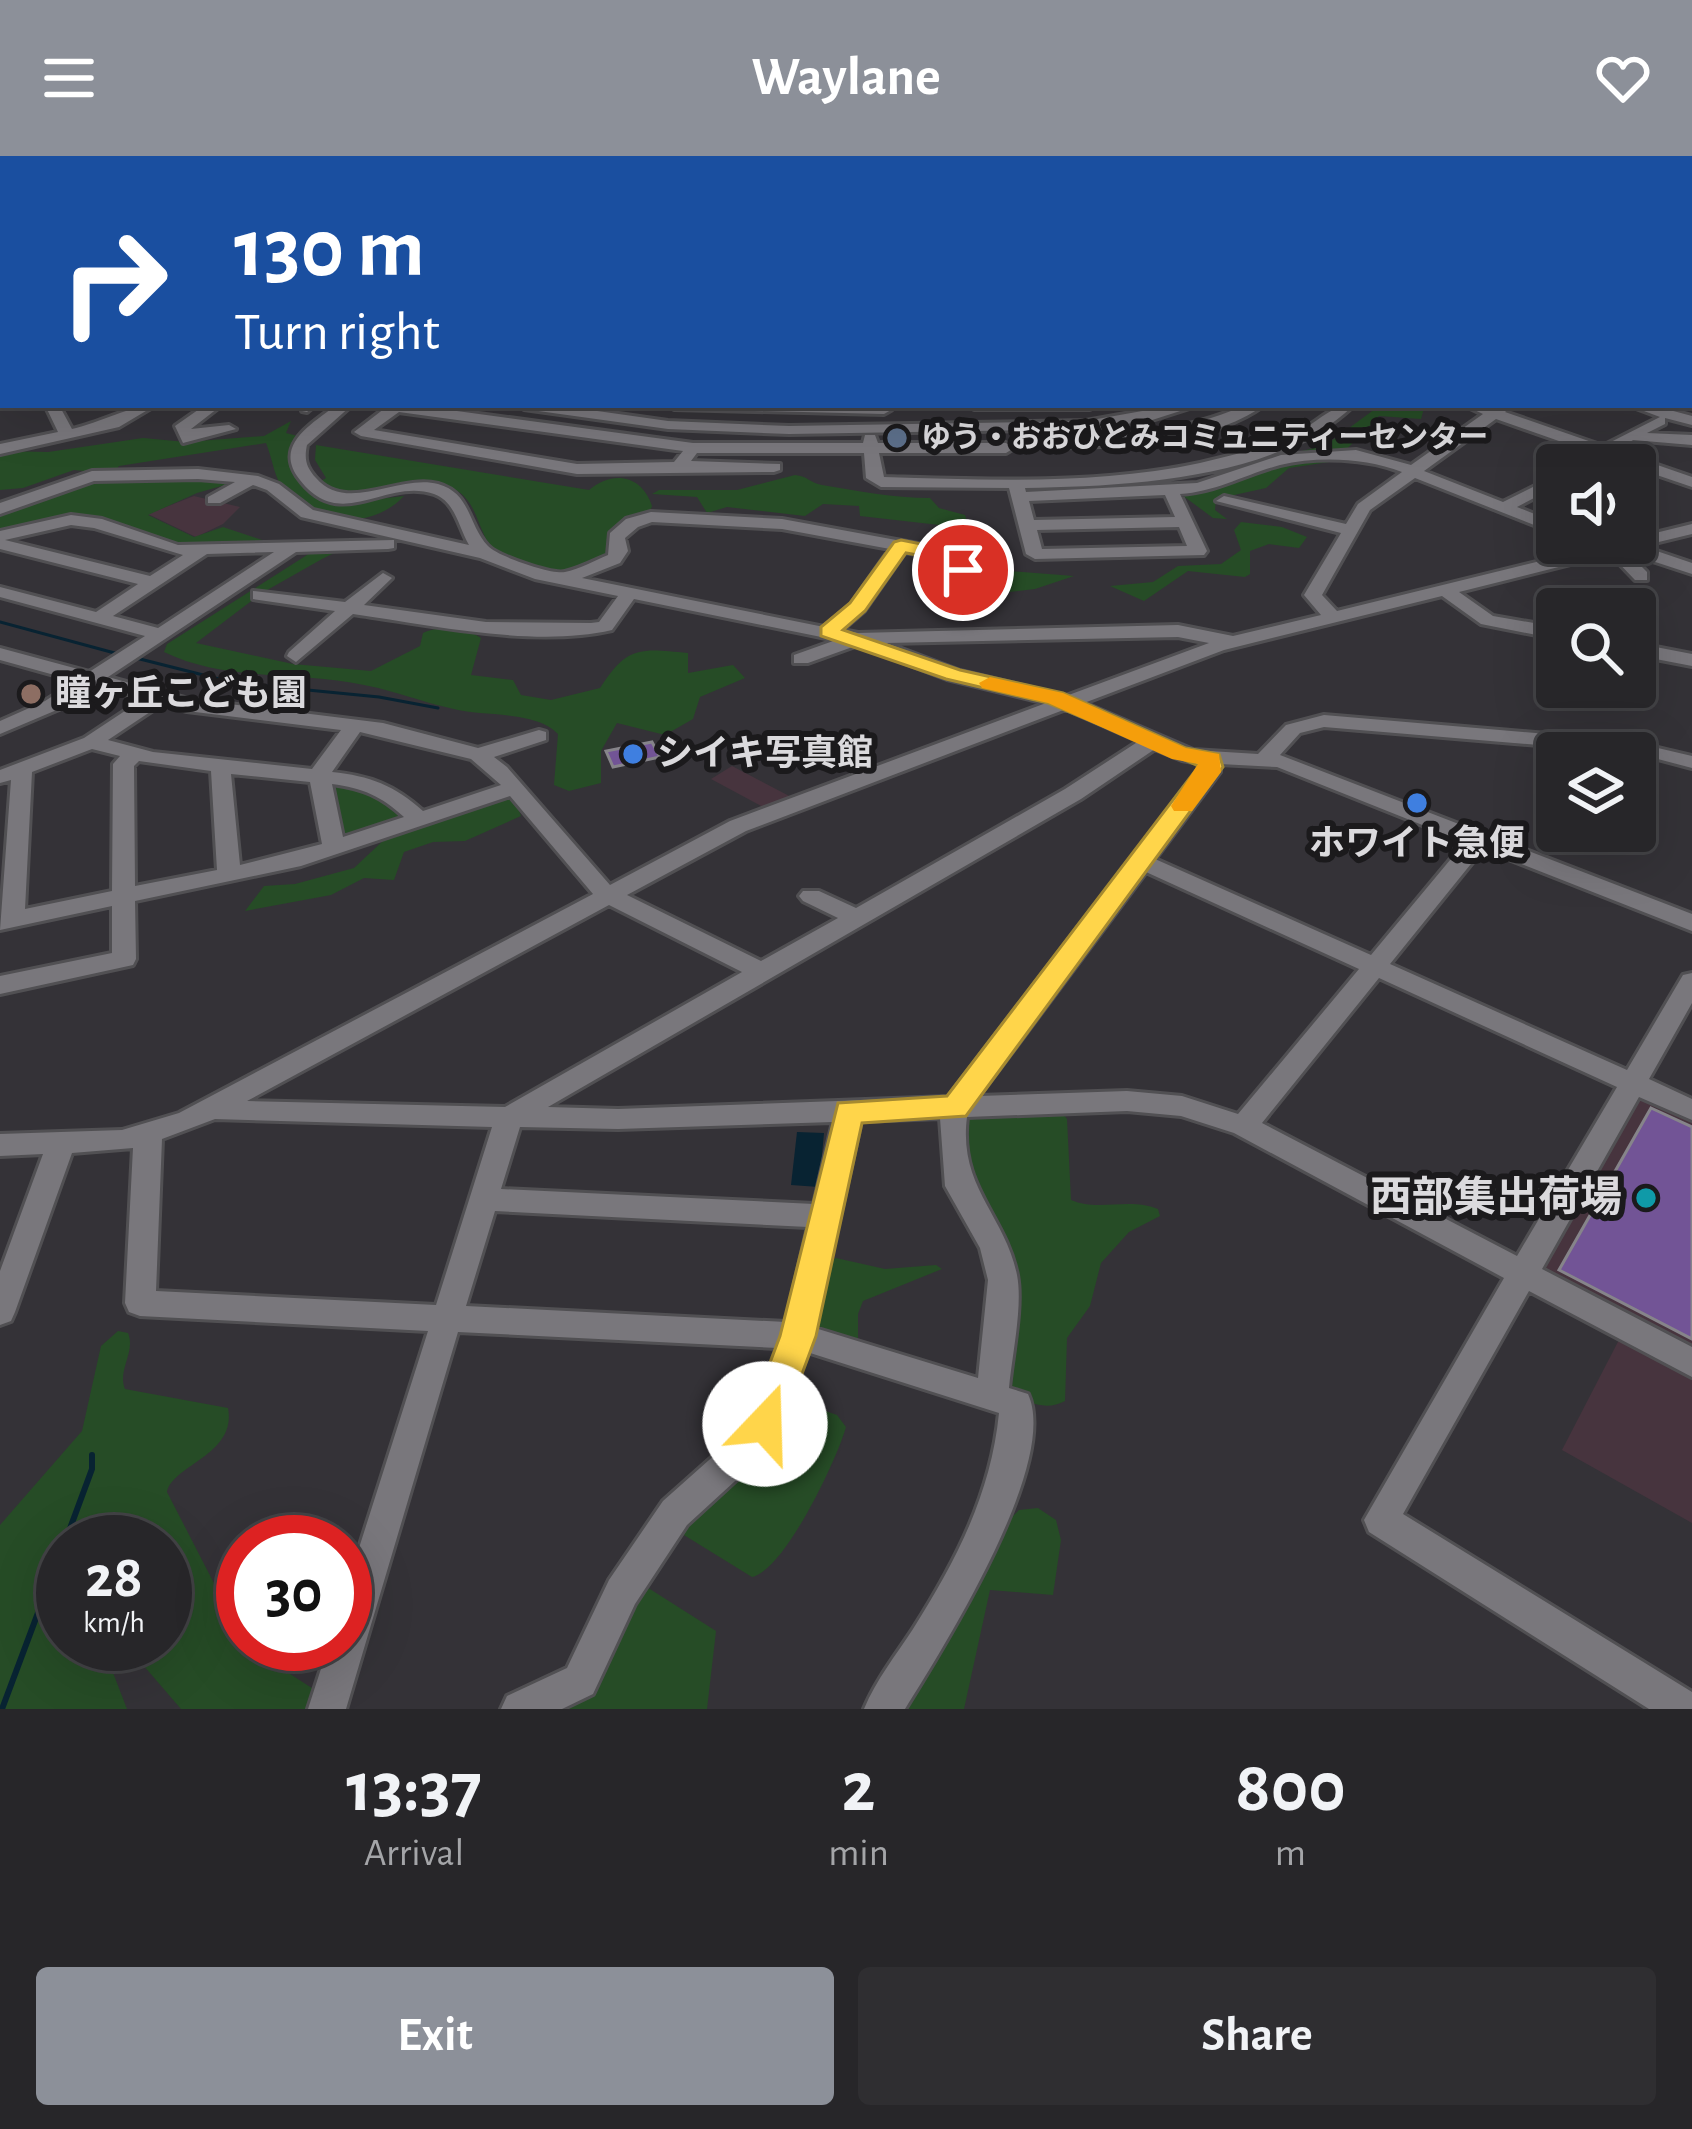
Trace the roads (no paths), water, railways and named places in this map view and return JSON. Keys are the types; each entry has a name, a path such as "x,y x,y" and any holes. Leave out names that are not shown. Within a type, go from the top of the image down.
{"street":[{"path":"54,408 67,434"},
{"path":"0,449 97,428 144,408"},
{"path":"210,408 182,426 187,437 229,429"},
{"path":"341,408 310,430 298,449 297,462 311,486 323,496 340,500 412,488 442,491 465,512 473,540 485,554"},
{"path":"395,408 361,432 577,469 872,457"},
{"path":"403,408 693,448 872,457 1009,460 1134,453 1198,443"},
{"path":"458,450 515,408"},
{"path":"543,408 683,426 868,429 1172,491 1222,482 1281,460 1365,455 1536,521"},
{"path":"732,408 884,408"},
{"path":"1009,460 1112,423 1179,408"},
{"path":"868,429 874,478 881,482 1179,432 1248,408"},
{"path":"1009,460 1148,476 1230,463 1299,440 1343,408"},
{"path":"1646,408 1692,421"},
{"path":"1333,618 1313,595 1364,507 1499,410 1584,444"},
{"path":"1618,444 1660,421"},
{"path":"97,428 104,438 140,431"},
{"path":"1179,432 1230,463"},
{"path":"1625,438 1692,440"},
{"path":"680,466 693,448"},
{"path":"1009,460 1035,554 1198,551 1172,491"},
{"path":"1656,470 1692,482"},
{"path":"0,509 92,476 198,474 252,479 273,487 307,514 485,554 514,568 564,580 858,639 954,675 1066,702 1189,756 1264,759 1291,765 1692,923"},
{"path":"214,500 252,479"},
{"path":"1504,508 1536,491"},
{"path":"1224,501 1350,530"},
{"path":"564,580 614,559 620,532 651,517 741,519 950,555 992,595"},
{"path":"0,540 51,522 81,520 162,548 378,543 485,554"},
{"path":"1027,525 1185,522"},
{"path":"1656,537 1692,529"},
{"path":"0,540 155,583"},
{"path":"0,728 36,713 91,679 288,551 290,545"},
{"path":"829,632 858,607 901,546"},
{"path":"98,618 202,550"},
{"path":"1656,559 1692,569"},
{"path":"0,1145 148,1136 218,1106 738,826 1231,642 1540,564"},
{"path":"1628,564 1641,576"},
{"path":"296,656 383,578"},
{"path":"1442,588 1487,620 1536,629"},
{"path":"0,592 160,634"},
{"path":"259,595 486,628 597,629 605,626 630,592"},
{"path":"801,659 858,639 1178,631 1216,635 1231,642"},
{"path":"1656,653 1692,660"},
{"path":"0,654 208,709 356,724 478,754 514,788 605,894 762,972"},
{"path":"158,698 91,742 11,773 7,920 334,849 514,788"},
{"path":"1411,728 1409,716 1640,736 1692,749"},
{"path":"1264,759 1265,752 1293,729 1312,722 1628,747 1692,762"},
{"path":"334,849 320,775 356,724"},
{"path":"478,754 539,736"},
{"path":"328,1709 509,1117 1072,794 1153,741"},
{"path":"91,742 134,754 320,775 385,790 420,820"},
{"path":"0,985 124,959 123,764 134,754"},
{"path":"992,1397 1000,1263 959,1186 952,1125 955,1108 1209,772 1210,759"},
{"path":"226,765 220,773 229,875"},
{"path":"1244,1126 1479,839"},
{"path":"1142,861 1692,1110"},
{"path":"811,896 857,918"},
{"path":"1684,1709 1382,1520 1692,981"},
{"path":"269,1077 289,1100 284,1112"},
{"path":"218,1106 223,1111 636,1119 1145,1101 1201,1110 1244,1126 1692,1363"},
{"path":"520,1709 568,1690 589,1670 622,1592 675,1513 758,1438 798,1336 849,1112"},
{"path":"148,1136 140,1303 798,1336 1016,1404 1012,1452 999,1502 977,1551 883,1709"},
{"path":"0,1312 61,1144"},
{"path":"483,1199 828,1216"}],"water":[{"path":"797,1132 824,1133 819,1187 791,1185"}],"waterway":[{"path":"0,622 122,655"},
{"path":"132,657 235,683 379,697 438,708"},
{"path":"75,1515 92,1469 92,1455"},
{"path":"2,1709 36,1618"}],"place":[{"name":"ゆう・おおひとみコミュニティーセンター","path":"897,438"},
{"name":"瞳ヶ丘こども園","path":"31,694"},
{"name":"シイキ写真館","path":"633,754"},
{"name":"ホワイト急便","path":"1417,803"},
{"name":"西部集出荷場","path":"1646,1198"}]}
